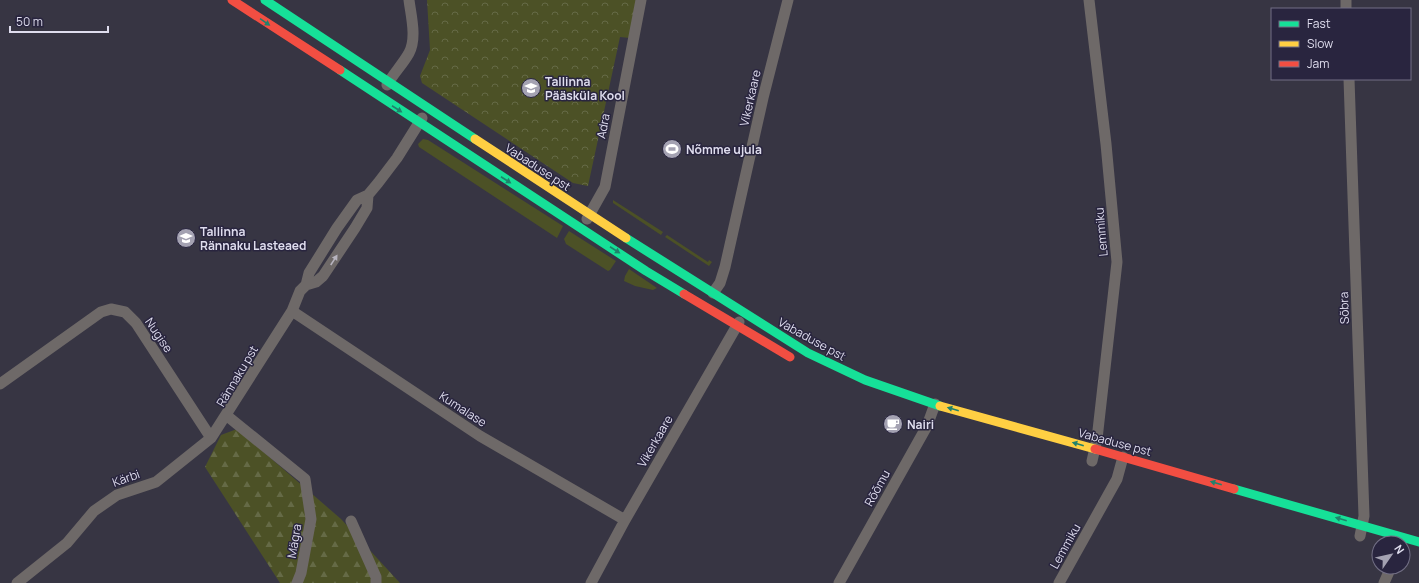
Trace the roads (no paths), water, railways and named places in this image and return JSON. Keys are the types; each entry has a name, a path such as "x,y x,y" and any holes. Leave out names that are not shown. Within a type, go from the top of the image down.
{"highway":[{"path":"232,0 646,271 736,326 799,362"},
{"name":"Vabaduse pst","path":"265,0 590,215 808,353 885,387 935,404 1362,525 1388,535"}],"street":[{"path":"379,97 408,54 411,46 413,35 409,0"},
{"name":"Adra","path":"582,229 605,187 641,0"},
{"name":"Vikerkaare","path":"713,294 720,283 725,267 763,98 788,0"},
{"name":"Lemmiku","path":"1089,0 1106,144 1117,262 1097,439 1092,461"},
{"name":"Sõbra","path":"1349,80 1364,508 1359,536"},
{"name":"Rännaku pst","path":"304,479 226,415 292,311 300,291 306,285 316,282 323,276 367,208 368,195 397,158 428,109"},
{"name":"Nugise","path":"0,384 102,312 111,308 125,312 136,323 211,438"},
{"name":"Kumalase","path":"292,311 480,436 625,520"},
{"name":"Vikerkaare","path":"590,583 736,326 745,313"},
{"name":"Rõõmu","path":"839,583 927,426 935,404"},
{"name":"Kärbi","path":"17,583 67,544 94,511 117,494 156,482 211,438 226,415"},
{"name":"Lemmiku","path":"1059,583 1117,478 1123,457"},
{"name":"Mägra","path":"297,583 301,573 311,519 304,479"},
{"path":"351,521 376,577 376,583"}],"place":[{"name":"Tallinna Pääsküla Kool","path":"531,88"},
{"name":"Nõmme ujula","path":"672,149"},
{"name":"Tallinna Rännaku Lasteaed","path":"186,238"},
{"name":"Nairi","path":"893,424"}]}
